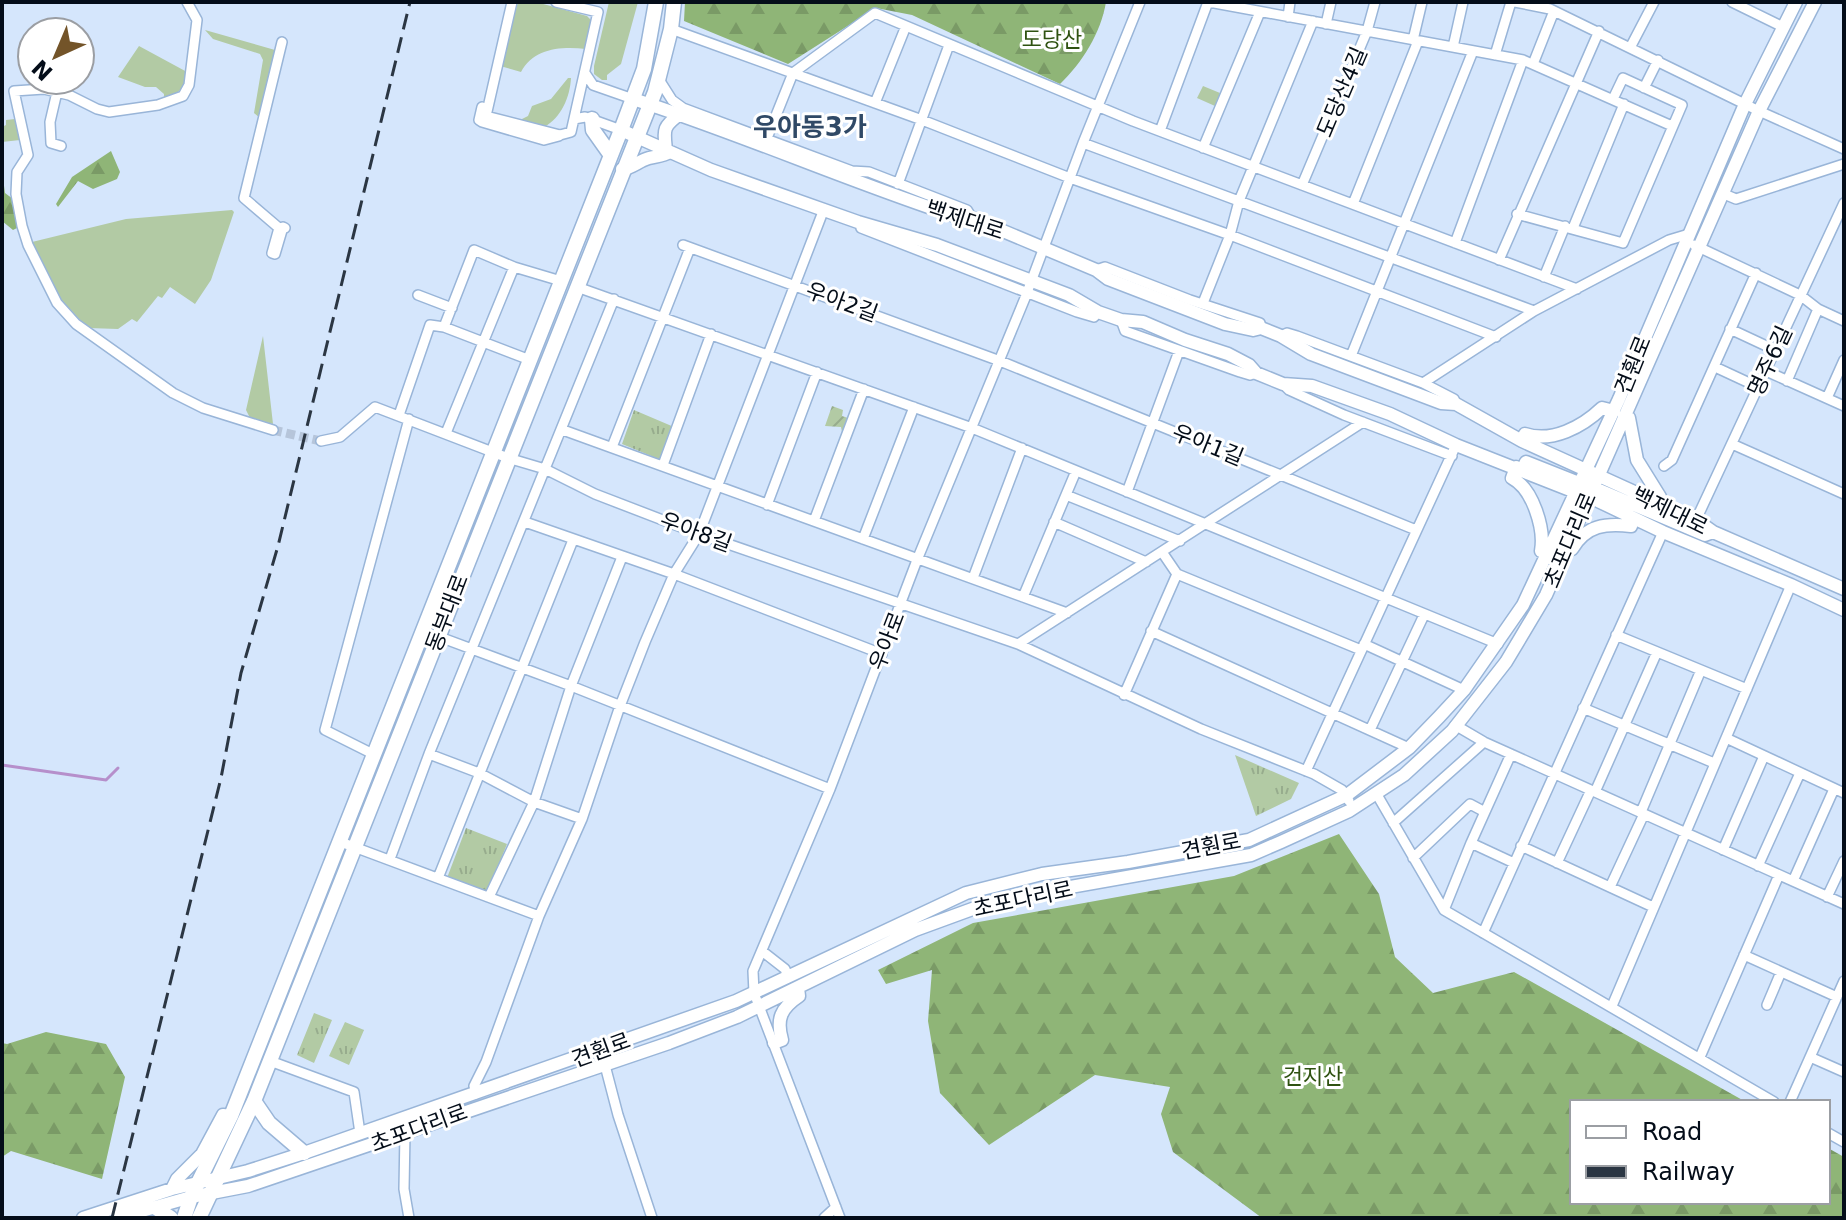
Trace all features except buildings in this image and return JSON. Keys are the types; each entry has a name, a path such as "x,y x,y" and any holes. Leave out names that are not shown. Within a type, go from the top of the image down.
{"main road":[{"name":"동부대로","path":"199,1218 205,1187 231,1116 633,99 644,69 656,2"},
{"name":"동부대로","path":"184,1218 191,1197 218,1178 254,1101 650,105 671,29 674,2"},
{"path":"592,119 593,130 610,154"},
{"path":"254,1101 269,1123 304,1153"},
{"path":"156,1208 171,1218"}],"street":[{"path":"67,96 109,112 158,105 183,96 189,85 197,20 187,2"},
{"path":"509,2 486,116 560,135 571,132 598,7 556,2"},
{"name":"우아로","path":"754,993 753,971 830,789 917,560 1030,286 1042,248 1140,2"},
{"path":"1160,131 1208,2 1244,5 1260,12 1367,31 1375,2"},
{"path":"1288,17 1290,2"},
{"path":"1326,24 1331,2"},
{"path":"1353,204 1416,40 1422,2"},
{"path":"1453,47 1463,2"},
{"path":"1495,55 1513,2 1553,7 1759,111 1844,149"},
{"path":"1631,46 1654,2"},
{"path":"1732,2 1783,27"},
{"name":"견훤로","path":"1619,414 1687,238 1745,104 1796,2"},
{"name":"견훤로","path":"1658,340 1759,111 1815,2"},
{"path":"1455,243 1553,7"},
{"path":"1203,148 1260,12"},
{"path":"767,138 793,73 875,13 1097,107 1577,289"},
{"path":"1203,303 1230,235 1239,201 1313,21"},
{"path":"875,103 906,26"},
{"path":"671,29 922,120 1496,337"},
{"name":"도당산4길","path":"1302,185 1367,31 1528,62"},
{"path":"1499,260 1599,31"},
{"path":"282,42 244,198 279,228 272,253 275,254 285,228"},
{"path":"898,184 949,45"},
{"path":"1351,356 1473,51"},
{"path":"1644,88 1658,60"},
{"path":"1528,62 1672,126"},
{"path":"585,73 593,85 633,99"},
{"path":"658,78 672,100 683,108 852,171"},
{"path":"1613,99 1623,78 1682,105 1623,243"},
{"path":"16,91 17,112 28,155 17,172 16,194 22,226 28,245 57,303 76,324 173,393 203,408 273,430"},
{"path":"56,96 50,122 51,143 61,146"},
{"name":"백제대로","path":"633,99 680,114 886,195 964,219 972,218 1096,270 1108,279 1225,324 1253,330 1261,328 1345,368 1441,403 1456,404 1522,441 1634,518 1844,610"},
{"path":"1544,277 1624,104"},
{"path":"622,169 632,169 647,158 662,157 668,151 662,137 666,126 680,114"},
{"path":"574,119 585,117 621,130"},
{"path":"719,119 731,134 748,131"},
{"name":"백제대로","path":"621,130 711,170 858,222 937,245 1030,286 1086,303 1098,312 1121,320 1143,322 1228,354 1249,365 1256,373 1283,384 1312,386 1390,414 1454,451"},
{"path":"1083,143 1534,311"},
{"path":"823,160 834,173 869,172 967,210 972,218"},
{"path":"1724,194 1736,199 1844,164"},
{"name":"명주6길","path":"1696,520 1844,203"},
{"path":"476,1094 474,1086 486,1062 539,916 582,819 645,642 674,574 699,534 824,209"},
{"path":"1517,214 1623,243 1633,259"},
{"path":"1833,227 1844,232"},
{"path":"1423,383 1534,311 1669,240 1687,238 1800,295 1818,309 1842,320 1844,308"},
{"name":"우아2길","path":"662,317 686,246 1000,361"},
{"path":"444,327 474,250 514,267 561,281"},
{"path":"446,433 514,267"},
{"name":"백제대로","path":"1096,270 1105,267 1260,323 1261,328"},
{"path":"1664,466 1672,460 1756,273"},
{"path":"577,287 972,428 1498,644"},
{"path":"418,295 452,308"},
{"path":"390,859 429,754 614,299"},
{"path":"1787,381 1818,309"},
{"path":"612,447 662,317"},
{"name":"백제대로","path":"1121,320 1125,331 1250,375 1256,373"},
{"path":"373,754 325,730 430,325 444,327 530,360"},
{"path":"1730,329 1775,350"},
{"name":"백제대로","path":"1281,336 1287,333 1423,383 1454,399 1456,404"},
{"path":"663,465 711,334"},
{"name":"초포다리로","path":"83,1218 172,1189 262,1182 403,1126 605,1064 759,1007 915,930 997,900 1251,855 1352,809 1404,775 1455,725 1506,662 1546,595 1567,550 1586,484 1658,340"},
{"path":"1127,492 1179,351"},
{"path":"1827,398 1844,360"},
{"name":"우아1길","path":"1000,361 1416,530"},
{"path":"1715,367 1758,387"},
{"path":"1766,371 1844,406"},
{"path":"767,505 817,372"},
{"name":"백제대로","path":"1283,384 1289,390 1363,422 1454,451 1659,504 1696,520 1713,532 1844,589"},
{"path":"814,521 864,389"},
{"path":"321,441 340,437 375,407 404,417"},
{"path":"863,539 914,407"},
{"path":"1522,441 1525,434 1537,438 1570,430 1602,408 1629,418 1637,460 1660,497 1659,504"},
{"name":"우아8길","path":"404,417 508,458 545,469 595,494 699,534 1018,644 1124,695 1306,771 1347,795"},
{"path":"1018,644 1363,422"},
{"path":"563,430 1067,613"},
{"path":"1732,444 1844,494"},
{"path":"973,578 1022,448"},
{"path":"1306,771 1454,451"},
{"path":"1519,469 1512,478 1518,481 1536,509 1544,537 1541,551 1548,553"},
{"path":"1023,597 1076,471"},
{"path":"1586,484 1705,535 1713,532"},
{"name":"견훤로","path":"218,1178 360,1133 403,1126 499,1085 754,993 966,893 1042,874 1249,840 1347,795 1409,748 1464,690 1523,605 1586,484"},
{"path":"1066,495 1180,541"},
{"path":"1567,550 1571,552 1580,537 1594,528 1609,523 1631,526 1634,518"},
{"path":"525,522 674,574 882,654"},
{"path":"1054,522 1146,562"},
{"path":"1483,933 1663,532"},
{"path":"438,878 573,540"},
{"path":"1162,552 1177,574 1402,662 1464,690"},
{"path":"489,897 534,802 571,686 622,557"},
{"path":"1124,695 1177,574"},
{"path":"1612,1006 1791,585"},
{"path":"1370,730 1424,615"},
{"path":"1151,631 1409,748"},
{"path":"1616,635 1747,689"},
{"path":"437,636 830,789"},
{"path":"1557,863 1625,726 1657,652"},
{"path":"1610,887 1701,670"},
{"path":"1583,708 1714,763"},
{"path":"1455,725 1484,742 1844,904"},
{"path":"1726,738 1839,791 1793,881"},
{"path":"1393,823 1484,742"},
{"path":"429,754 479,773 534,802 582,819"},
{"path":"1444,910 1511,754"},
{"path":"1723,850 1764,756"},
{"path":"1758,866 1800,773"},
{"path":"1376,793 1444,910 1771,1100"},
{"path":"1347,795 1352,809"},
{"path":"1413,858 1470,804 1485,812"},
{"path":"338,841 539,916"},
{"path":"1471,843 1514,863"},
{"path":"1521,846 1653,907"},
{"path":"1827,897 1844,861"},
{"path":"1700,1057 1779,875"},
{"path":"762,951 785,969 788,977"},
{"path":"1744,955 1781,972 1841,989 1791,1100"},
{"path":"1767,1005 1781,972"},
{"path":"774,1043 782,1040 778,1026 785,1007 799,996 798,988"},
{"path":"754,993 840,1218"},
{"path":"601,1050 618,1115 652,1218"},
{"path":"1810,1057 1844,1072"},
{"path":"270,1061 354,1092 360,1133"},
{"path":"486,1062 488,1071 499,1085"},
{"path":"172,1189 177,1179 202,1154 223,1115 231,1116"},
{"path":"403,1126 404,1189 409,1218"},
{"path":"117,1218 191,1197"},
{"path":"824,1218 836,1207"}],"green space":[{"path":"518,2 536,2 587,16 592,21 586,49 549,50 533,58 521,72 500,66"},
{"path":"609,2 638,2 621,64 607,75 607,80 602,80 594,74 594,66"},
{"name":"도당산","path":"685,2 1106,2 1100,25 1089,47 1060,84 912,15 876,8 788,64 684,21"},
{"path":"205,30 275,50 260,118 254,113 263,60 260,54 213,39"},
{"path":"139,46 187,72 181,90 164,98 156,87 145,87 118,77"},
{"path":"571,78 569,92 560,113 550,123 544,127 518,121 528,116 532,106 551,99"},
{"path":"1203,86 1220,93 1215,106 1197,98"},
{"path":"15,119 20,140 2,142 2,127 6,125 6,120"},
{"path":"111,151 120,172 117,179 93,189 78,181 58,207 56,204 72,177"},
{"path":"2,171 5,193 13,199 19,227 13,230 2,221"},
{"path":"234,212 211,280 195,304 170,287 162,298 158,296 137,322 132,319 118,329 88,328 59,298 32,242 126,219"},
{"path":"263,336 273,424 250,418 246,410"},
{"path":"832,406 843,410 842,416 848,418 842,432 841,427 825,426"},
{"path":"634,410 674,427 661,460 622,444"},
{"path":"1235,755 1299,783 1291,799 1256,816"},
{"path":"466,828 507,844 487,894 447,878"},
{"name":"건지산","path":"1339,834 1379,894 1395,957 1433,993 1514,972 1742,1100 1570,1100 1570,1204 1830,1204 1830,1149 1844,1157 1844,1218 1262,1218 1173,1152 1161,1114 1170,1087 1095,1075 989,1145 940,1093 928,1021 932,970 886,984 878,970 973,923 1234,876"},
{"path":"314,1013 332,1020 314,1063 297,1055"},
{"path":"345,1022 364,1030 349,1065 329,1056"},
{"path":"46,1032 106,1044 125,1077 102,1179 11,1151 2,1157 2,1043"}],"waterway":[{"path":"2,765 106,780 118,768"}],"tunnel":[{"path":"273,430 321,441"}],"railway":[{"path":"112,1218 221,778 241,673 278,546 410,2"}],"district":[{"name":"우아동3가","path":"810,127"}]}
